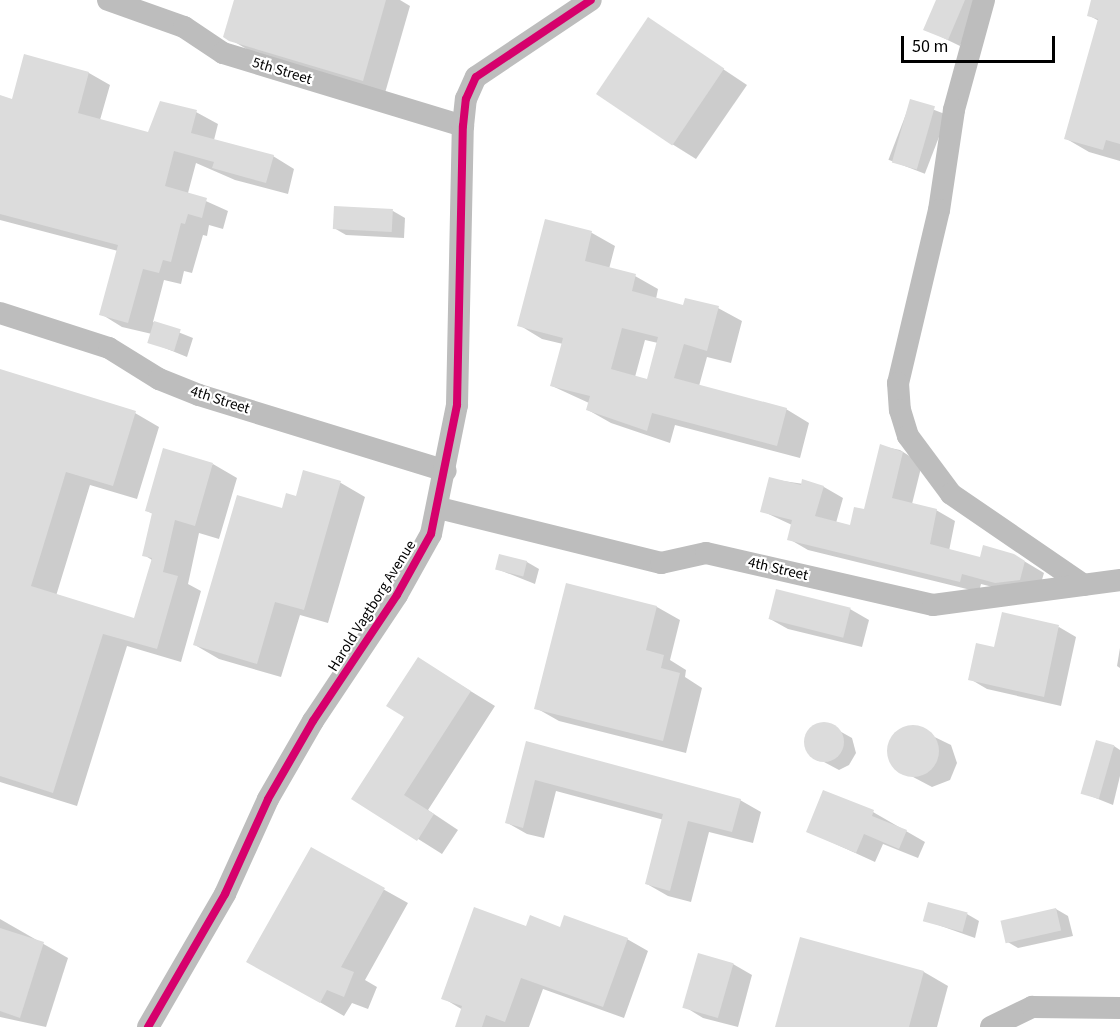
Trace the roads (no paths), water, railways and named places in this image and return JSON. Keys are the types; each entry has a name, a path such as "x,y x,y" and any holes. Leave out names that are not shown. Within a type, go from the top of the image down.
{"street":[{"name":"5th Street","path":"108,0 184,27 223,52 463,126"},
{"name":"Harold Vagtborg Avenue","path":"148,1027 225,894 268,799 302,740 423,553 439,508 457,405 463,126 466,99 476,77 591,0"},
{"path":"984,0 954,110 939,210 898,383 900,410 908,436 951,494 1084,585"},
{"name":"4th Street","path":"0,314 109,348 159,379 199,395 446,471"},
{"name":"4th Street","path":"439,508 661,563 706,553 933,605 1120,580"},
{"path":"991,1027 1032,1007 1120,1008"}]}
